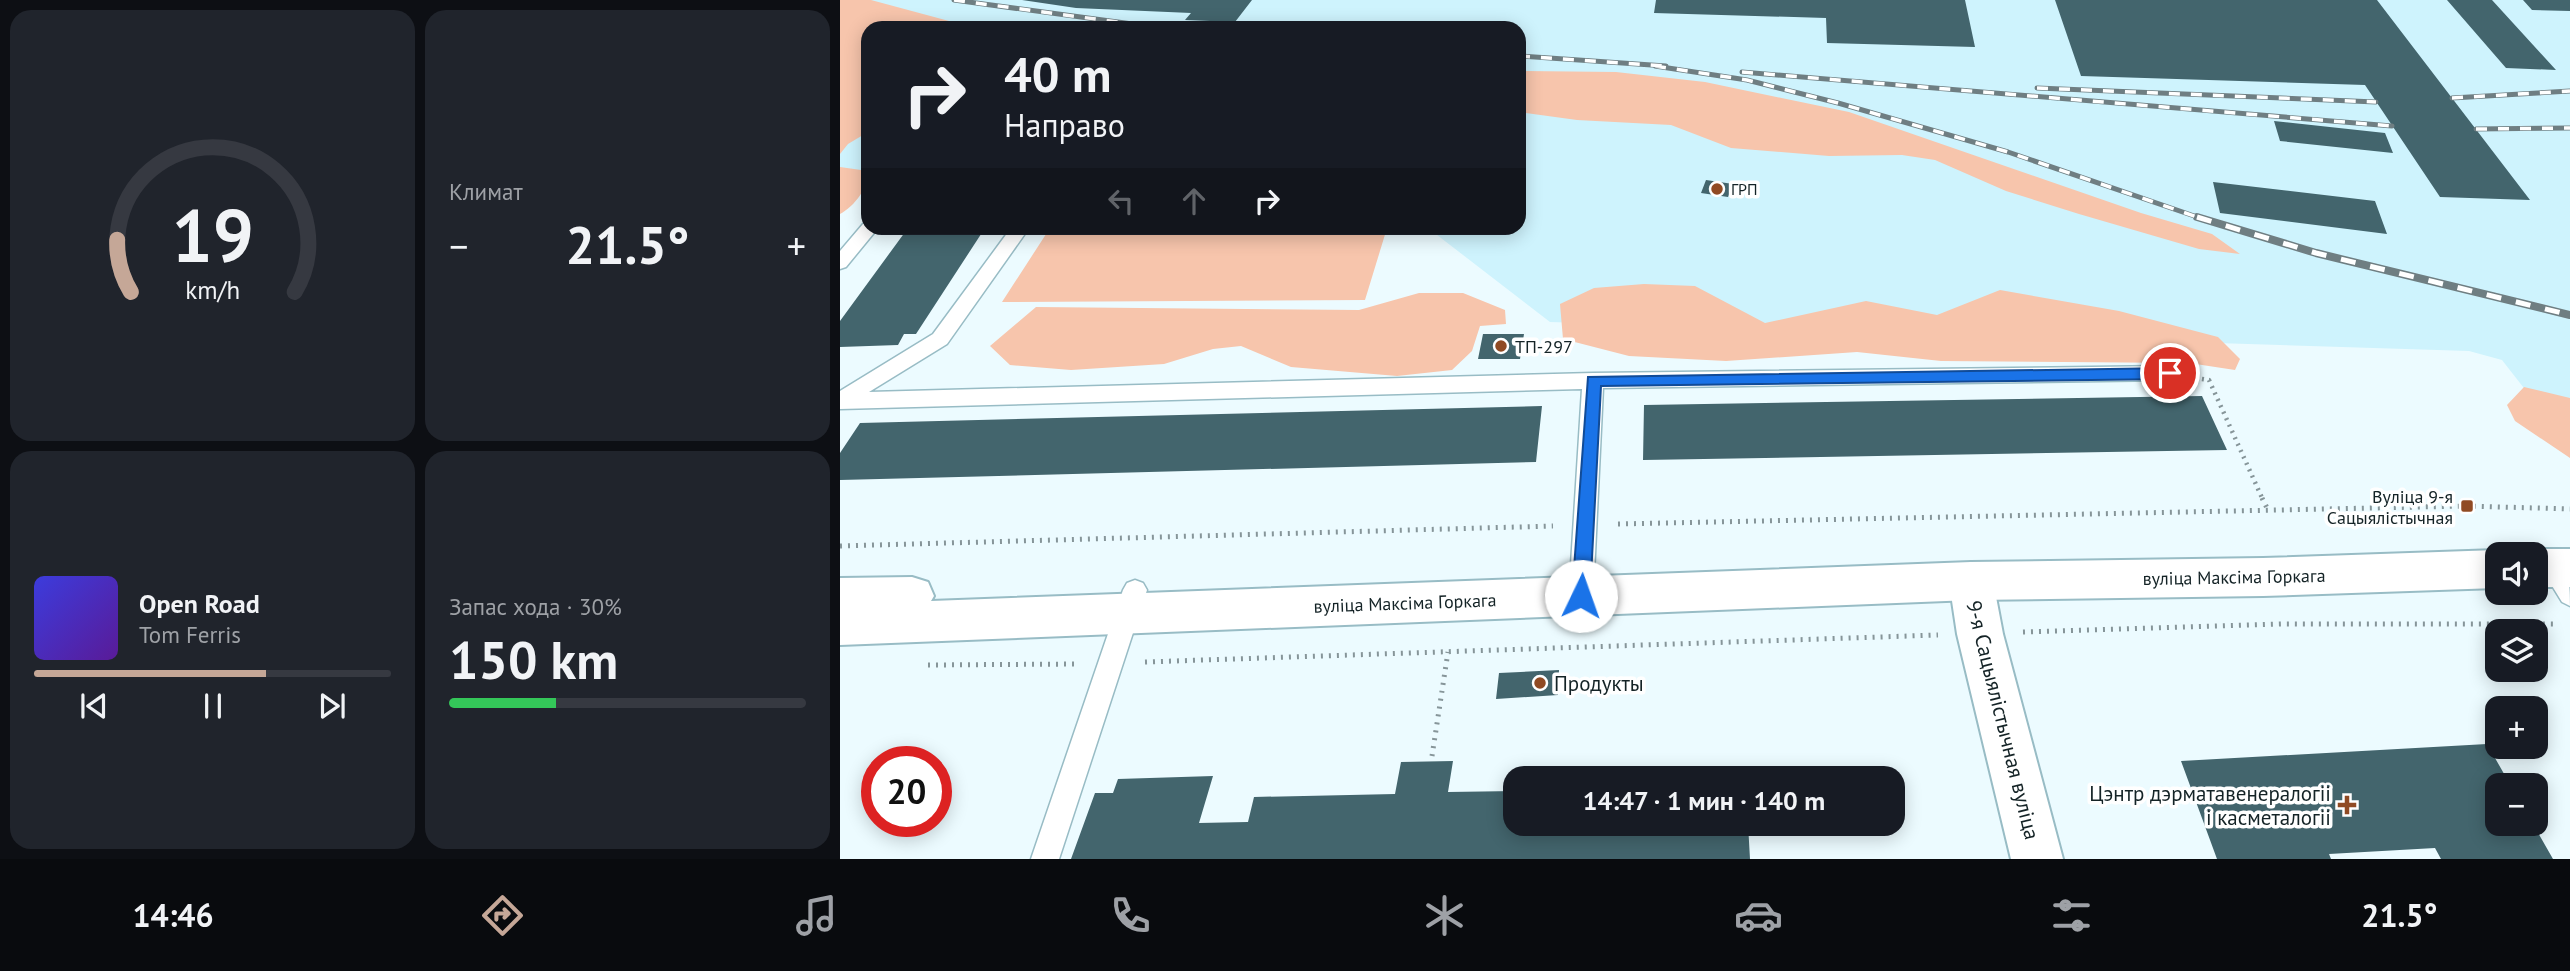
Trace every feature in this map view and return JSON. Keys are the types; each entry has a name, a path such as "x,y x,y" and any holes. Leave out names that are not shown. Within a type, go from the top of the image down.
{"main road":[{"name":"вуліца Максіма Горкага","path":"840,625 1130,602 1582,585 2263,577 2485,569"},
{"name":"9-я Сацыялістычная вуліца","path":"1970,582 1980,634 2037,859"},
{"name":"вуліца Максіма Горкага","path":"840,597 1130,602"}],"lane":[{"path":"840,263 863,235"},
{"path":"840,401 940,339 1015,235"},
{"path":"840,401 1593,381 2170,373"},
{"path":"1582,585 1593,381"},
{"path":"1045,859 1130,602"}],"path":[{"path":"2170,373 2209,380 2268,510"},
{"path":"840,546 1585,525 2268,510 2467,506 2570,509"},
{"path":"917,665 1109,663 2282,624 2570,624"},
{"path":"1432,757 1448,652"}],"shaded area":[{"path":"840,0 2570,0 2570,447 2502,360 2469,351 1550,322 1437,235 1526,235 1526,21 861,21 861,194 840,194"},
{"path":"840,0 871,0 949,21 861,21 861,136 848,144 840,154"},
{"path":"1526,71 1616,72 1705,82 1849,112 2141,213 2212,234 2240,254 2199,249 2079,214 2006,191 1935,160 1902,155 1829,156 1731,148 1671,125 1577,120 1526,113"},
{"path":"840,167 861,170 861,194 840,214"},
{"path":"1045,235 1385,235 1365,300 1002,302"},
{"path":"1644,284 1695,286 1765,323 1866,301 1937,315 2000,290 2119,311 2218,337 2240,359 2235,370 2189,363 1941,361 1857,352 1726,361 1629,356 1563,339 1560,304 1594,288"},
{"path":"1419,293 1463,293 1505,310 1506,324 1480,326 1472,351 1452,370 1397,376 1291,367 1241,346 1213,349 1164,364 1071,370 1010,365 990,346 1036,307 1359,310"},
{"path":"2524,387 2570,398 2570,458 2515,421 2507,405"}],"building":[{"path":"1022,0 1252,0 1236,21 1185,20 1191,13 1076,8"},
{"path":"1656,0 1965,0 1975,47 1827,43 1826,18 1654,13"},
{"path":"2055,0 2377,0 2530,200 2440,197 2365,85 2081,76"},
{"path":"2447,0 2492,0 2556,70 2506,68"},
{"path":"2523,0 2570,0 2570,11 2532,10"},
{"path":"2274,121 2385,133 2393,153 2280,141"},
{"name":"ГРП","path":"1706,180 1733,184 1728,197 1701,193"},
{"path":"2213,182 2375,201 2387,234 2220,213"},
{"path":"903,235 980,235 916,334 904,334 898,345 840,347 840,321"},
{"name":"ТП-297","path":"1483,334 1524,334 1520,359 1478,359"},
{"path":"2202,396 2227,450 1643,460 1644,405"},
{"path":"1542,406 1536,462 840,480 840,453 860,423"},
{"path":"1559,670 1558,695 1496,699 1499,673"},
{"name":"Цэнтр дэрматавенералогіі і касметалогіі","path":"2485,744 2485,759 2496,759 2504,773 2485,773 2485,836 2540,836 2553,859 2441,859 2435,848 2329,854 2331,859 2217,859 2181,761"},
{"path":"1453,761 1448,792 1503,791 1503,836 1749,836 1750,859 1071,859 1095,793 1113,793 1118,779 1213,776 1199,823 1248,822 1254,797 1395,794 1401,762"}],"railway":[{"path":"954,0 1110,21"},
{"path":"1526,56 1666,66"},
{"path":"1655,66 1747,80 1838,103 2008,152 2198,217"},
{"path":"1742,72 2392,126"},
{"path":"2037,88 2376,102"},
{"path":"2452,98 2570,91"},
{"path":"2476,129 2570,128"},
{"path":"2198,217 2316,253 2570,315"},
{"path":"2198,217 2203,219"}],"place":[{"name":"ГРП","path":"1717,189"},
{"name":"ТП-297","path":"1501,346"},
{"name":"Вуліца 9-я Сацыялістычная","path":"2467,506"},
{"name":"Продукты","path":"1540,683"},
{"name":"Цэнтр дэрматавенералогіі і касметалогіі","path":"2347,805"}],"route":[{"path":"1581,596 1593,381 2170,373"}]}
